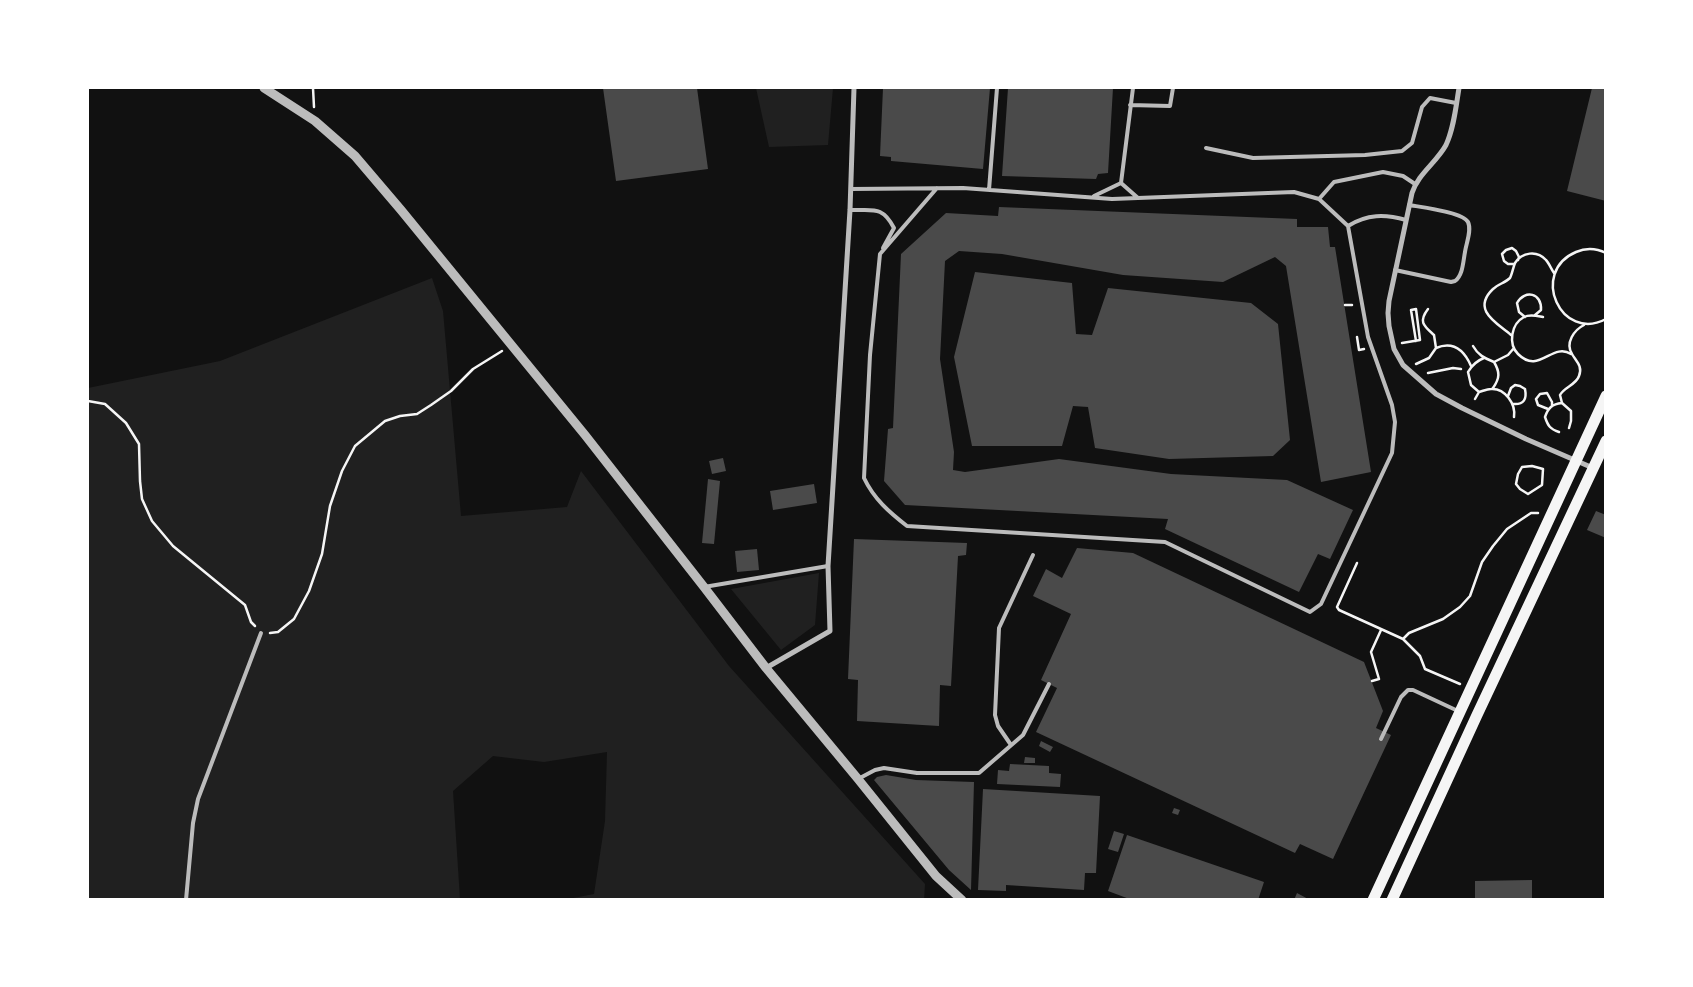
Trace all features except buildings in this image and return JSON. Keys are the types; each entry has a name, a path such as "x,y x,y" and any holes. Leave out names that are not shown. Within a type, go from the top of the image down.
{"highway":[{"path":"1373,900 1606,396"},
{"path":"1392,900 1606,441"}],"street":[{"path":"264,88 315,121 355,156 512,345 704,586 766,668 936,876 962,900"},
{"path":"766,668 830,630 828,566 850,210 854,88"},
{"path":"1459,88 1445,146 1415,184 1409,205 1389,301 1389,326 1394,349 1403,365 1436,394 1526,440 1593,468"}],"lane":[{"path":"988,190 997,88"},
{"path":"1121,183 1133,88"},
{"path":"1130,105 1170,106 1173,88"},
{"path":"1206,148 1253,158 1364,155 1402,151 1412,143 1422,107 1430,98 1456,104"},
{"path":"1319,199 1334,182 1383,172 1404,176 1415,184"},
{"path":"1092,197 1121,183"},
{"path":"1121,183 1138,198"},
{"path":"850,210 878,211 888,215 894,228 880,254 870,355 864,478 869,489 886,510 907,526 1165,542 1310,612 1321,604 1392,453 1395,422 1392,404 1368,337 1348,226 1319,199 1294,192 1112,199 937,188 851,189"},
{"path":"880,254 937,188"},
{"path":"1395,270 1451,282 1455,281 1460,275 1470,229 1468,221 1464,217 1409,205"},
{"path":"1348,226 1359,219 1388,215 1406,220"},
{"path":"1011,745 998,726 995,715 999,628 1033,555"},
{"path":"704,586 828,566"},
{"path":"186,900 193,823 198,799 261,633"},
{"path":"858,779 875,770 884,768 917,773 979,774 1023,735 1049,684"},
{"path":"1381,739 1401,697 1408,690 1419,693 1460,712"}],"path":[{"path":"313,88 315,121"},
{"path":"1514,264 1508,264 1504,261 1502,254 1512,248 1519,257 1518,260"},
{"path":"1606,253 1592,249 1580,250 1568,255 1554,273 1552,290 1557,305 1565,315 1574,321 1598,324 1606,319"},
{"path":"1554,273 1547,261 1540,255 1531,253 1524,255 1514,264 1510,278 1492,289 1485,306 1486,314 1511,335 1514,348 1526,360 1534,362 1560,351 1567,351 1577,360 1580,369 1579,377 1563,390 1560,395 1562,403 1571,411 1569,428"},
{"path":"1511,335 1518,322 1524,317 1535,315 1541,310 1539,300 1534,295 1527,294 1520,298 1517,304 1519,312 1524,317"},
{"path":"1428,308 1423,315 1423,321 1425,327 1434,335 1436,348"},
{"path":"1416,309 1418,340 1411,310 1416,309"},
{"path":"1535,315 1543,318"},
{"path":"1572,354 1570,343 1572,336 1578,328 1586,324"},
{"path":"88,401 105,404 126,423 138,444 142,499 152,521 173,546 245,605 252,622 261,633 278,632 294,619 309,591 322,554 330,506 342,471 355,446 385,421 400,416 418,414 451,391 473,369 512,345"},
{"path":"1416,364 1429,358 1436,348 1442,345 1458,348 1463,352 1471,366"},
{"path":"1473,346 1484,358 1494,362 1499,373 1498,381 1493,388 1479,392 1475,399"},
{"path":"1494,362 1508,355 1514,348"},
{"path":"1479,392 1472,385 1468,372 1471,366 1484,358"},
{"path":"1426,373 1453,368 1461,369"},
{"path":"1508,396 1514,385 1525,389 1527,396 1524,402 1519,405 1513,404"},
{"path":"1493,388 1508,396 1513,404 1514,417"},
{"path":"1548,409 1538,405 1536,399 1540,394 1547,393 1552,406"},
{"path":"1559,432 1552,430 1548,426 1545,417 1548,409 1555,404 1562,403"},
{"path":"1532,466 1543,469 1542,485 1536,490 1528,494 1516,484 1522,467 1532,466"},
{"path":"1403,639 1409,633 1443,619 1460,607 1470,596 1482,562 1492,546 1507,529 1530,513 1542,513"},
{"path":"1357,563 1337,607 1339,610 1403,639 1420,656 1425,669 1461,685"},
{"path":"1372,681 1379,678 1371,652 1381,630"}],"shaded area":[{"path":"756,88 833,88 828,145 769,147"},
{"path":"432,278 443,311 461,516 567,507 581,471 729,666 925,884 924,900 568,899 594,894 605,821 607,752 544,762 493,756 453,791 460,899 88,900 88,388 220,361"},
{"path":"819,573 815,625 781,650 731,589"}]}
